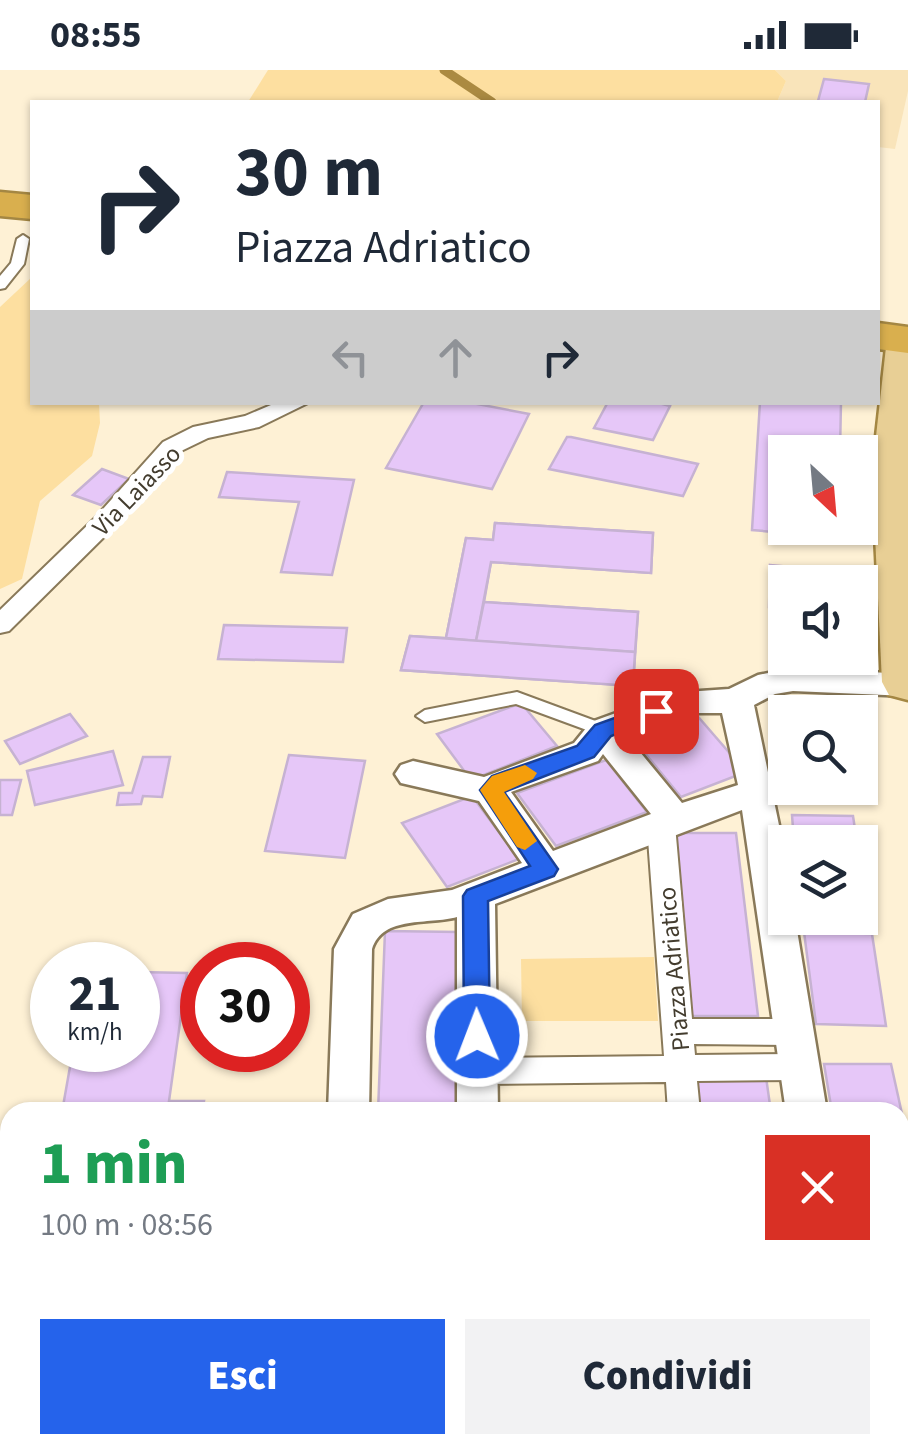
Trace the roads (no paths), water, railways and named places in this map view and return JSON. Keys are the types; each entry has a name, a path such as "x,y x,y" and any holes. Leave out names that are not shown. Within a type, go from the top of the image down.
{"highway":[{"path":"0,204 22,231"},
{"path":"880,304 908,307"},
{"path":"880,340 896,374"}],"main road":[{"path":"896,374 896,487 908,683"}],"street":[{"name":"Via Laiasso","path":"0,625 103,524 170,447 201,432 251,422 292,405"},
{"path":"491,790 500,782 586,752 603,730 683,701 736,701 750,688 781,680 908,683"},
{"path":"736,701 757,792 805,1102"},
{"path":"603,730 668,822"},
{"path":"413,774 491,790 546,869"},
{"path":"348,1102 353,949 359,930 382,914 446,906 757,792"},
{"name":"Piazza Adriatico","path":"668,822 683,1102"},
{"path":"476,896 478,1102"},
{"path":"677,1031 796,1049"},
{"path":"477,1071 680,1068 796,1049"}],"lane":[{"path":"0,285 17,264 22,231"},
{"path":"425,716 518,698 603,730"}],"waterway":[{"path":"444,70 489,100"}]}
